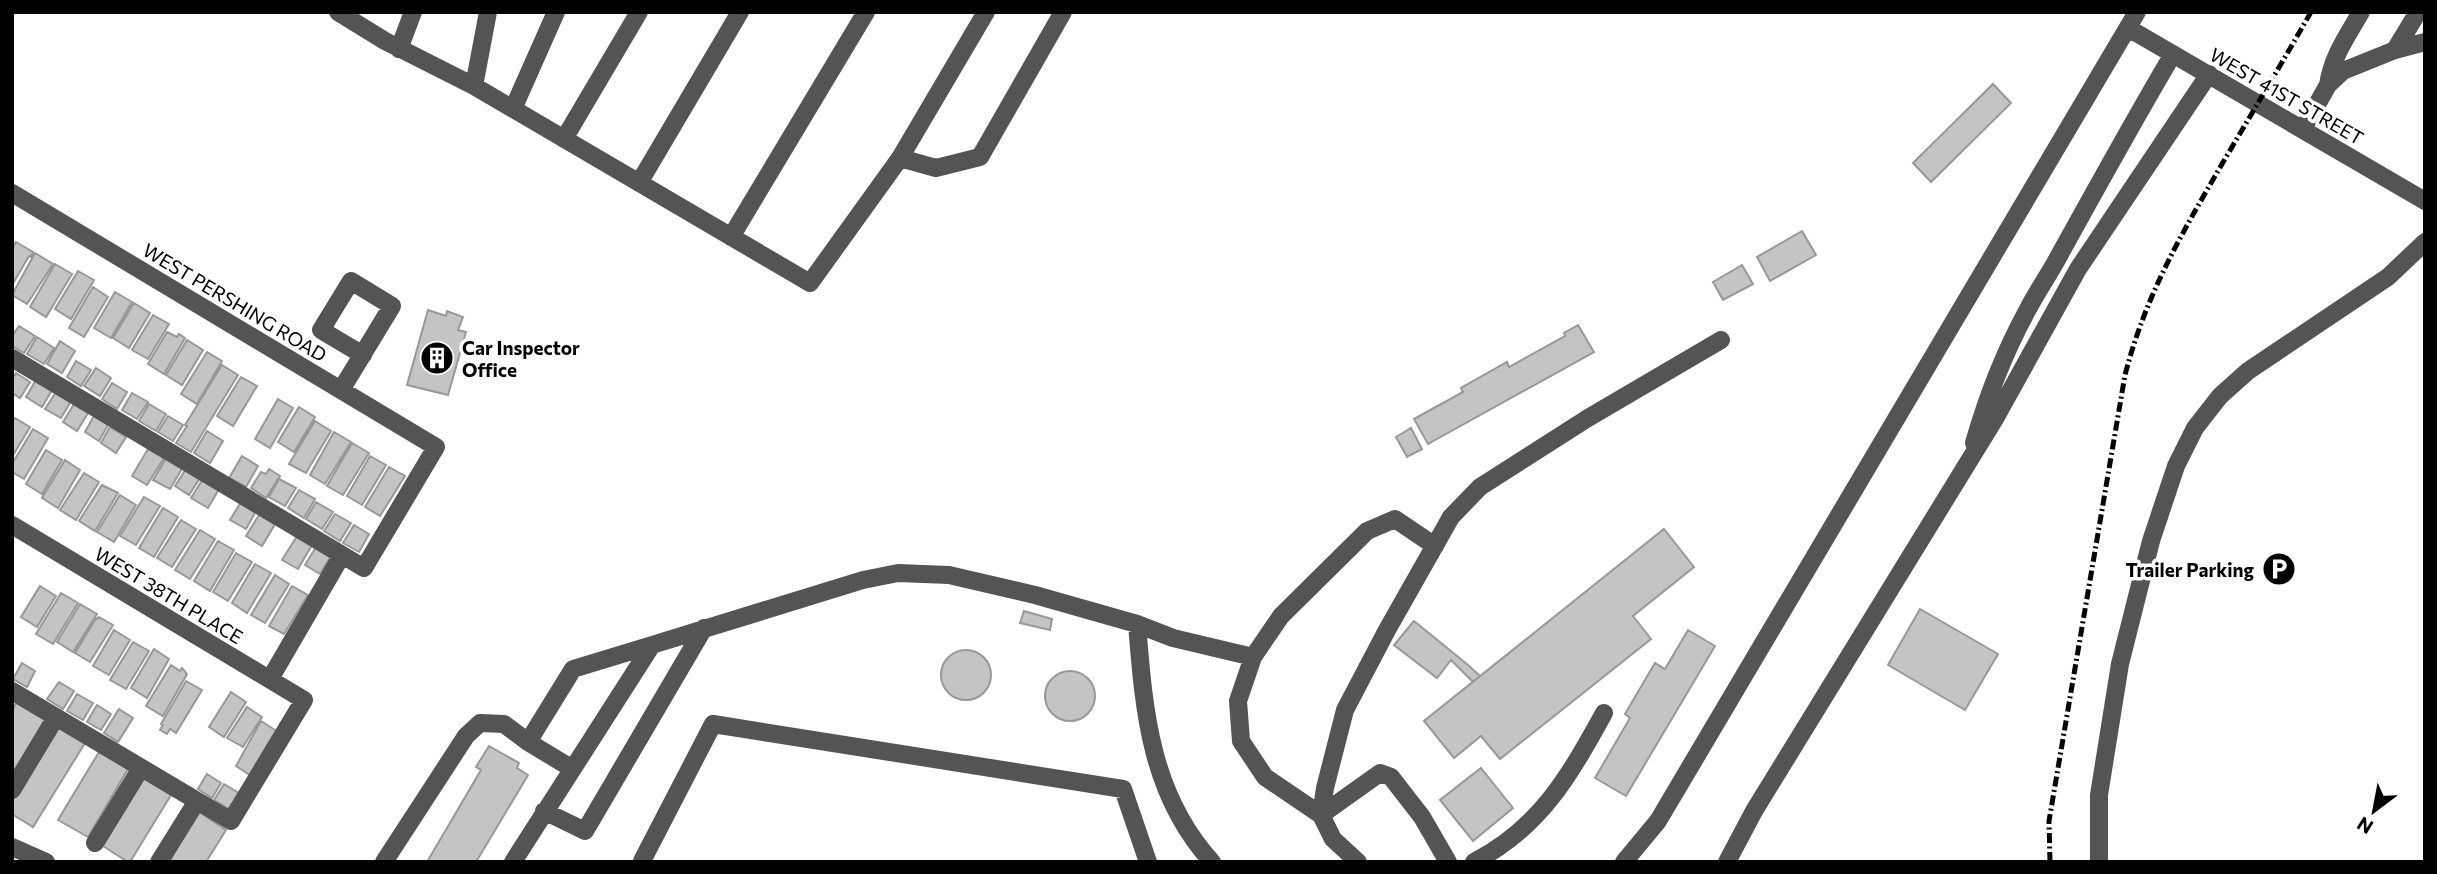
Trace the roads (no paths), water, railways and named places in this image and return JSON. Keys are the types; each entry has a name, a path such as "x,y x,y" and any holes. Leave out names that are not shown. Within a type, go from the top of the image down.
{"street":[{"path":"338,12 399,49 474,86 810,283 900,158 986,12"},
{"path":"399,49 413,12"},
{"path":"474,86 488,12"},
{"path":"513,109 556,12"},
{"path":"564,139 639,12"},
{"path":"639,183 740,12"},
{"path":"731,237 866,12"},
{"path":"900,158 936,168 980,157 1063,12"},
{"path":"2328,85 2337,52 2361,12"},
{"path":"2395,50 2418,12"},
{"path":"1624,862 1658,821 2132,20"},
{"name":"WEST 41ST STREET","path":"2132,20 2173,54 2425,201"},
{"path":"2303,129 2328,85 2343,71 2395,50 2425,42"},
{"path":"1968,463 1982,412 2028,309 2116,149 2173,54"},
{"path":"1727,862 1768,789 1968,463 2078,269 2209,75"},
{"name":"WEST PERSHING ROAD","path":"12,193 436,447 364,569 342,555"},
{"path":"2099,862 2099,795 2120,664 2151,541 2176,466 2195,428 2220,396 2248,371 2388,277 2425,242"},
{"path":"1321,815 1325,788 1345,710 1451,517 1480,487 1588,418 1721,340"},
{"path":"341,390 363,355"},
{"path":"12,358 342,555 270,679"},
{"path":"1358,862 1333,839 1321,815 1265,777 1241,741 1238,701 1253,657 1281,616 1367,531 1395,519 1435,546"},
{"name":"WEST 38TH PLACE","path":"12,525 304,700 231,821 197,801"},
{"path":"528,742 573,669 863,580 898,573 949,575 1035,595 1137,624 1173,638 1253,657"},
{"path":"1137,624 1148,724 1163,786 1180,820 1212,862"},
{"path":"544,811 585,831 704,628"},
{"path":"513,862 652,645"},
{"path":"12,691 197,801 159,862"},
{"path":"1475,862 1506,844 1533,820 1568,778 1604,713"},
{"path":"12,790 56,717"},
{"path":"384,862 466,736 480,723 504,724 571,768"},
{"path":"643,862 713,724 1123,789 1148,862"},
{"path":"95,843 141,768"},
{"path":"1321,815 1380,773 1391,776 1422,817 1448,862"},
{"path":"12,847 46,862"}],"railway":[{"path":"2050,862 2049,821 2125,375 2143,318 2179,241 2311,12"}],"place":[{"name":"Car Inspector Office","path":"437,358"},
{"name":"Trailer Parking","path":"2279,569"}]}
